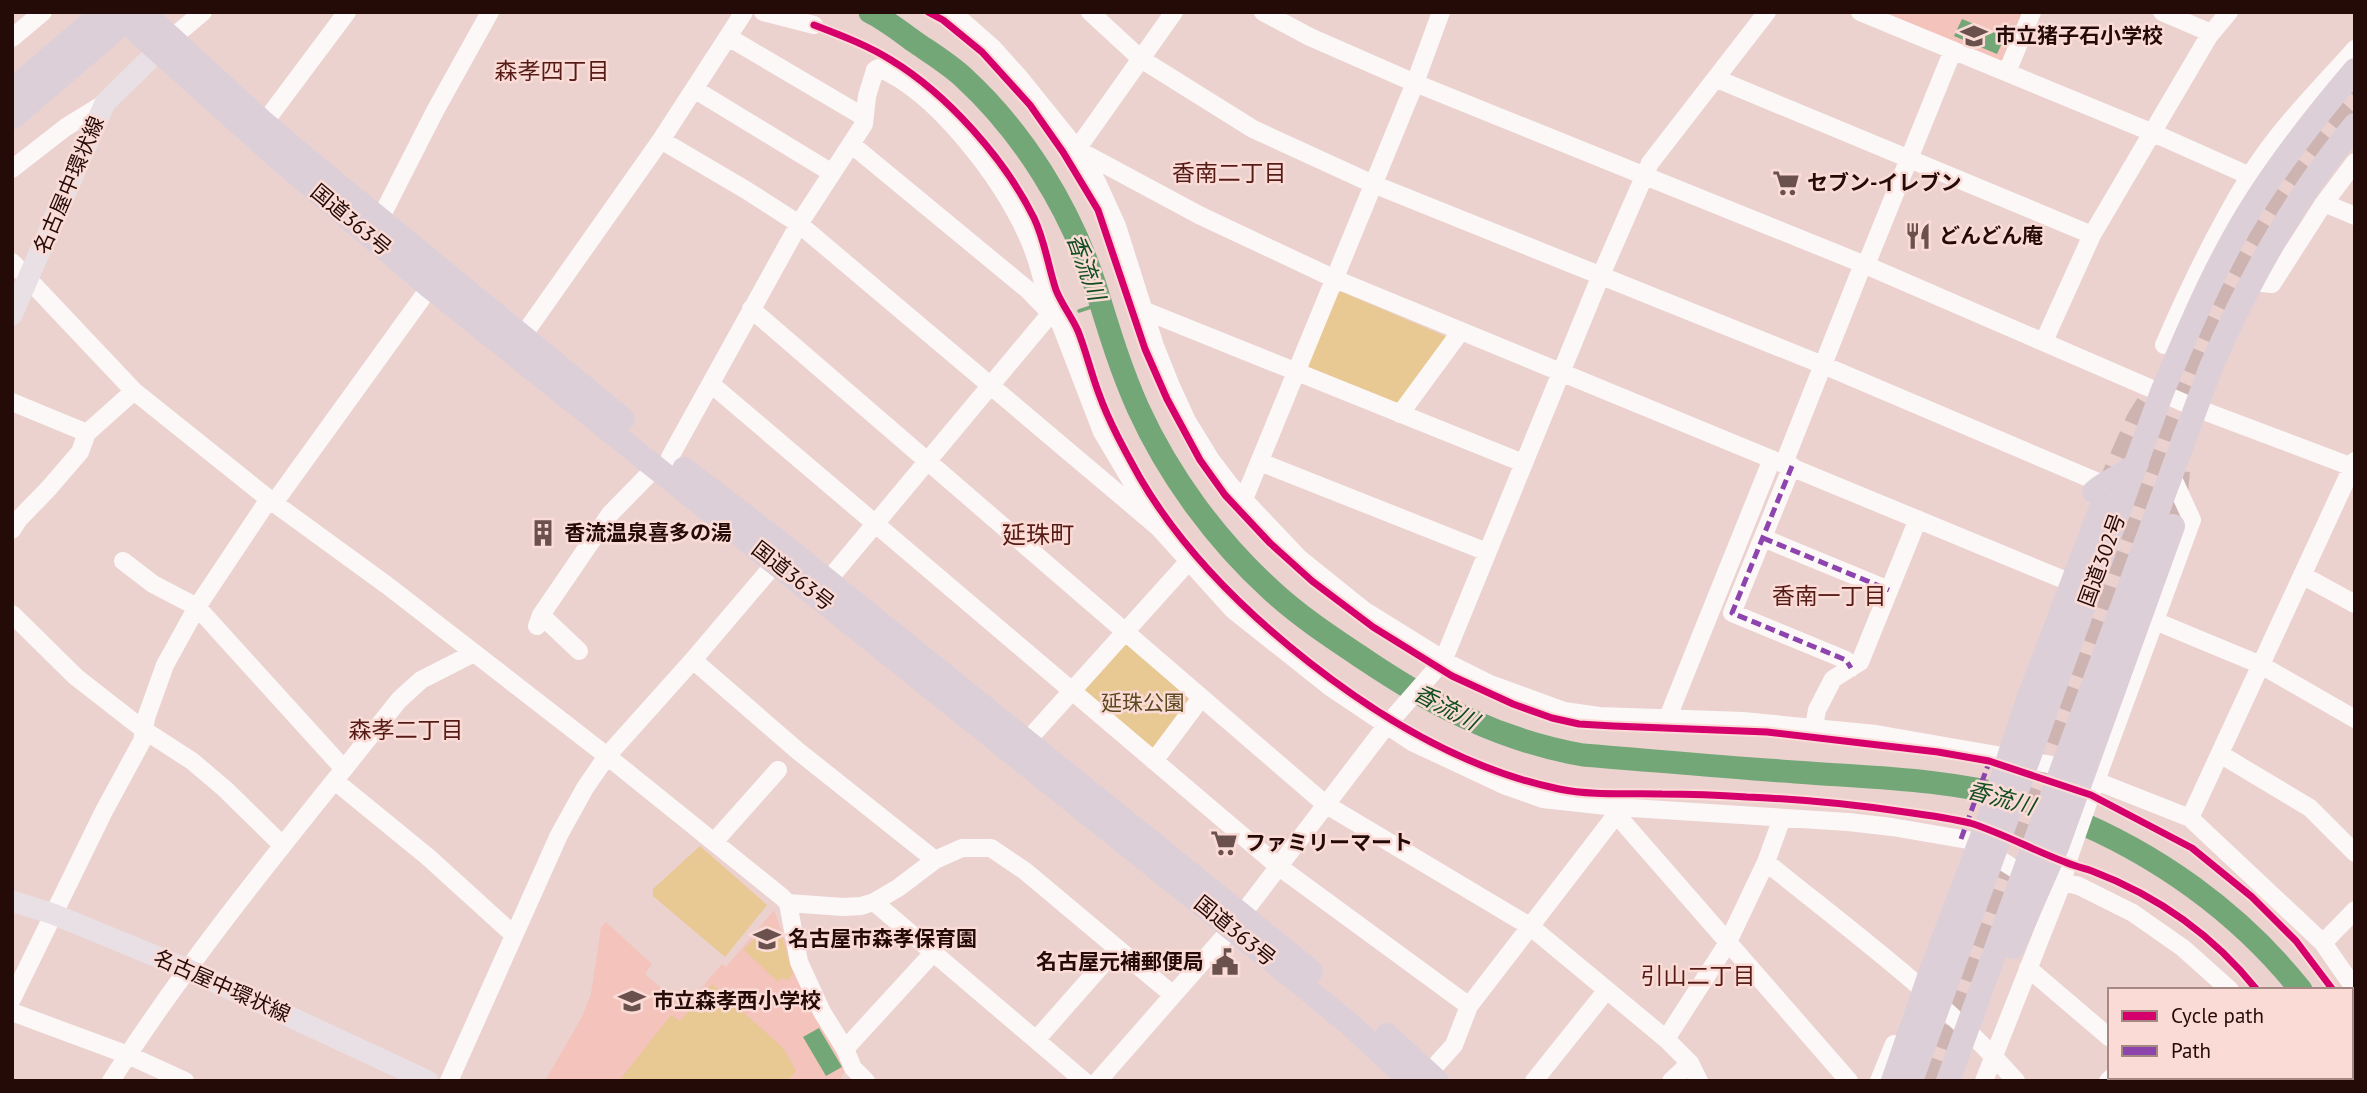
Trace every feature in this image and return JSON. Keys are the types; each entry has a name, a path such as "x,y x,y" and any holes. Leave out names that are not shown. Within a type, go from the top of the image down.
{"highway":[{"name":"国道363号","path":"115,12 165,44 264,123 522,337 663,462"},
{"path":"12,90 98,26 136,12"},
{"name":"国道363号","path":"144,12 165,44 279,159 430,287 782,555 1236,921"},
{"path":"12,118 98,26"},
{"name":"国道302号","path":"1911,1081 1923,1004 2057,683 2137,463 2190,306 2256,201 2301,136 2325,93 2355,70"},
{"name":"国道302号","path":"1948,1081 2081,750 2171,474 2233,318 2283,224 2355,125"},
{"path":"1893,1081 1923,1004 1925,971 1932,946 2027,702 2098,498 2104,483 2121,477 2137,463"},
{"path":"2081,750 2173,526"},
{"name":"国道363号","path":"822,587 1026,742 1236,921 1347,1022 1427,1080"}],"main road":[{"name":"名古屋中環状線","path":"12,315 104,103 165,44"},
{"name":"名古屋中環状線","path":"12,901 53,914 187,969 417,1078"}],"street":[{"path":"12,38 43,12"},
{"path":"165,44 203,12"},
{"path":"264,123 347,12"},
{"path":"379,221 435,111 490,12"},
{"path":"522,337 661,140 744,12"},
{"path":"763,12 814,25"},
{"path":"952,12 993,48 1051,115 1077,149 1097,182 1117,226 1159,356 1187,421 1211,460 1299,558 1440,666 1564,711 1599,716 1668,717 1814,727 1876,734 1998,759 2048,764 2093,789 2190,818 2323,943 2355,989"},
{"path":"1090,12 1141,59 1253,129 1373,184 1823,365 2098,482 2098,498 2062,579 1974,835"},
{"path":"1077,149 1174,12"},
{"path":"1263,12 1310,37 1415,83 1865,265 2196,408 2354,465 2190,818"},
{"path":"1244,499 1415,83 1441,12"},
{"path":"1098,1081 1236,921 1388,723 1440,666 1650,163 1767,12"},
{"path":"1860,12 2151,132 2250,176"},
{"path":"2007,72 2032,12"},
{"path":"2162,12 2211,33"},
{"path":"2044,341 2092,234 2211,33 2229,12"},
{"path":"728,37 864,117"},
{"path":"2164,345 2190,306 2250,176 2325,93 2355,49"},
{"path":"1668,717 1783,463 1953,50"},
{"path":"579,651 539,620 610,514 663,462 710,384 799,224 863,124 867,96 875,70 878,68 894,75 938,111 985,165 1014,207 1029,239 1051,313"},
{"path":"1717,79 2092,234"},
{"path":"694,89 832,173"},
{"path":"12,169 66,127 104,103"},
{"path":"661,140 799,224 1158,527"},
{"path":"851,144 1028,290 1060,323 1102,432 1158,527 1188,562 1233,610 1263,636 1388,723 1412,743 1480,775 1543,799 1616,811 1783,818 1974,835 2015,869 2063,881 2133,913 2183,948 2219,986"},
{"path":"1077,149 1199,215 1335,279 2062,579"},
{"path":"2251,282 2272,284 2324,203 2355,162"},
{"path":"2324,203 2355,216"},
{"path":"12,262 134,391 272,501 388,586 607,756 788,903 861,906 898,888 935,860 962,848 991,848 1026,871 1173,995"},
{"path":"12,999 142,741 146,718 165,665 197,607 430,287"},
{"path":"751,309 1325,804 1531,927 1666,1039 1690,1063 1699,1081"},
{"path":"1143,310 1523,463"},
{"path":"822,587 1051,313"},
{"path":"1400,414 1461,331"},
{"path":"710,384 1278,866 1469,1006"},
{"path":"12,530 80,452 87,433 134,391"},
{"path":"12,402 87,433"},
{"path":"1261,462 1487,552"},
{"path":"1783,463 1763,538 1732,613 1846,660 1851,668"},
{"path":"1984,1081 2063,881 2093,789 2192,520 2171,474"},
{"path":"1814,727 1817,710 1833,679 1860,662 1918,519"},
{"path":"1763,538 1889,590"},
{"path":"449,1081 559,835 585,788 607,756 782,555"},
{"path":"123,561 153,584 197,607 340,775 514,935"},
{"path":"1026,742 1188,562"},
{"path":"2302,575 2355,604"},
{"path":"12,614 76,677 145,730 192,761 282,845"},
{"path":"2155,621 2261,665 2355,719"},
{"path":"111,1081 187,969 282,845 399,700 421,680 474,653"},
{"path":"693,660 798,751 935,860"},
{"path":"1154,761 1201,698"},
{"path":"2220,754 2310,808 2355,853"},
{"path":"713,842 778,770"},
{"path":"1427,1080 1454,1045 1469,1006 1616,811"},
{"path":"1616,811 1727,944 1849,1081"},
{"path":"1666,1039 1727,944 1766,862 1783,818"},
{"path":"1766,862 1923,1004 1994,1055 2016,1081"},
{"path":"874,902 1084,1081"},
{"path":"788,903 799,962 822,1012 845,1049 854,1077"},
{"path":"2323,943 2355,910"},
{"path":"1036,1040 1117,948"},
{"path":"845,1049 933,953"},
{"path":"2028,968 2108,1036"},
{"path":"1534,1081 1606,991"},
{"path":"1880,1081 1923,1004"},
{"path":"12,1012 128,1055 185,1081"},
{"path":"1671,1081 1690,1063"}],"shaded area":[{"name":"市立猪子石小学校","path":"1878,12 2023,12 2003,59 1997,62"},
{"path":"1962,19 2005,37 1997,54 1954,36"},
{"name":"市立森孝西小学校","path":"774,910 799,978 846,1070 839,1081 545,1081 582,1017 591,994 601,927 606,922 652,964 645,974 684,1008 722,964 726,967"},
{"path":"819,1028 842,1067 826,1076 803,1037"},
{"path":"2295,1079 2296,1081 2120,1081"}],"green space":[{"path":"1342,292 1445,336 1447,341 1403,404 1395,406 1308,367 1337,293"},
{"name":"延珠公園","path":"1123,644 1128,644 1190,698 1191,704 1156,753 1081,689"},
{"path":"700,846 767,905 725,957 653,896 653,889"},
{"path":"768,924 782,937 793,974 787,981 783,977 778,982 744,950"},
{"path":"712,984 783,1048 796,1071 788,1081 619,1081 671,1015 680,1021"}],"waterway":[{"name":"香流川","path":"870,12 958,72 985,99 1025,147 1058,200 1085,256 1132,393 1164,458 1196,506 1231,550 1305,619 1392,677 1443,707 1497,731 1553,749 1583,755 1916,781 1968,788 2031,802 2131,848 2194,888 2251,935 2299,988"},
{"path":"1079,311 1100,304"}],"tunnel":[{"path":"1926,1081 2180,384 2220,295 2267,210 2323,131 2355,94"},
{"path":"2107,491 2138,420 2157,389"},
{"path":"2173,526 2178,471"}],"marked path":[{"path":"1792,466 1732,613 1846,660 1851,668"},
{"path":"1763,538 1889,590"},
{"path":"1961,839 1991,757"}],"cycle path":[{"path":"928,12 943,20 982,52 1030,105 1063,152 1098,210 1145,349 1167,399 1200,460 1225,495 1270,543 1312,581 1373,627 1452,676 1513,704 1552,718 1579,724 1767,732 1938,752 1989,761 2091,795 2192,848 2252,897 2296,941 2331,988"},
{"path":"814,25 872,50 912,74 953,109 991,151 1034,218 1056,290 1078,331 1108,415 1134,468 1157,505 1195,555 1262,623 1310,663 1367,704 1428,741 1459,756 1525,781 1559,789 1846,804 1970,823 2116,881 2162,905 2203,935 2255,988"}],"place":[{"name":"市立猪子石小学校","path":"1974,36"},
{"name":"セブン-イレブン","path":"1786,183"},
{"name":"どんどん庵","path":"1918,236"},
{"name":"香流温泉喜多の湯","path":"543,533"},
{"name":"ファミリーマート","path":"1224,843"},
{"name":"名古屋市森孝保育園","path":"767,939"},
{"name":"名古屋元補郵便局","path":"1225,962"},
{"name":"市立森孝西小学校","path":"632,1001"}],"district":[{"name":"森孝四丁目","path":"552,71"},
{"name":"香南二丁目","path":"1229,173"},
{"name":"延珠町","path":"1038,535"},
{"name":"香南一丁目","path":"1829,596"},
{"name":"森孝二丁目","path":"406,730"},
{"name":"引山二丁目","path":"1698,976"}]}
